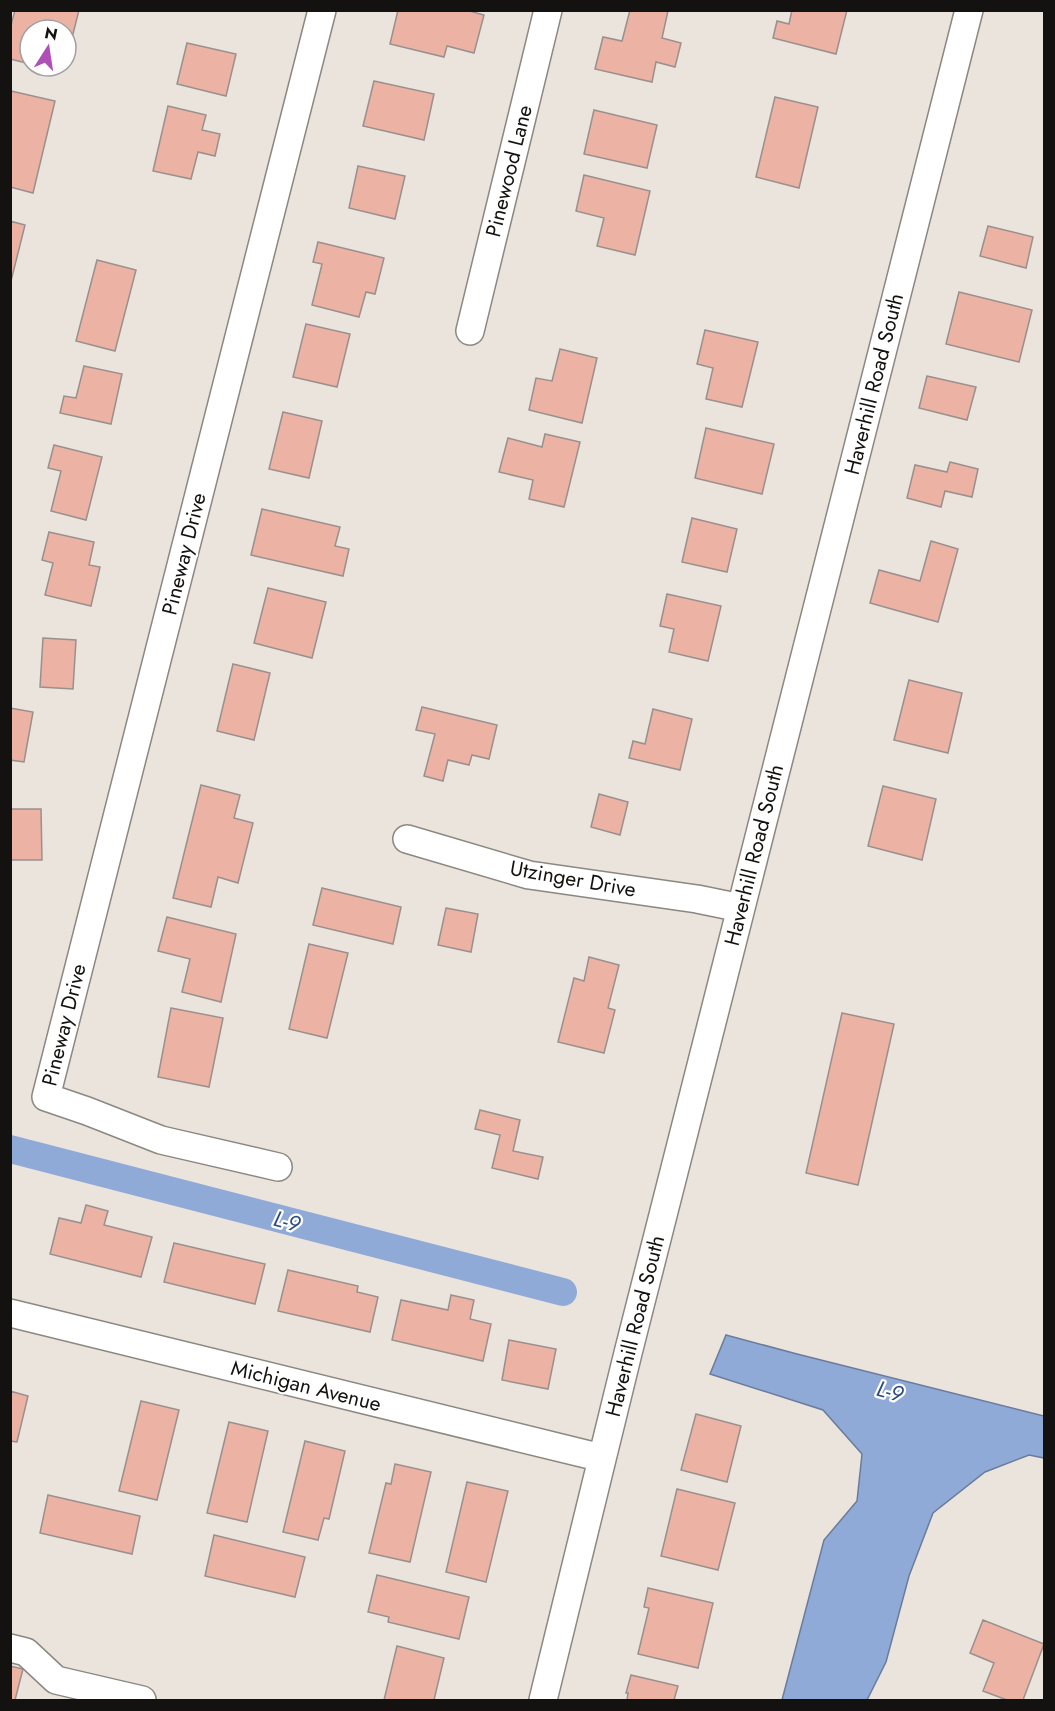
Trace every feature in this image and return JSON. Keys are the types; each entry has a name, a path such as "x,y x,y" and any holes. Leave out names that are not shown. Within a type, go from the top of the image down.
{"street":[{"name":"Pineway Drive","path":"278,1167 161,1140 46,1097 322,10"},
{"name":"Pinewood Lane","path":"470,331 548,10"},
{"name":"Haverhill Road South","path":"543,1701 602,1458 969,10"},
{"name":"Utzinger Drive","path":"407,838 529,875 697,899 741,908"},
{"name":"Michigan Avenue","path":"10,1313 602,1458"},
{"path":"10,1648 26,1652 54,1690 142,1701"}],"water":[{"path":"726,1335 1044,1416 1044,1458 1029,1455 985,1472 933,1513 909,1576 886,1662 867,1700 782,1700 824,1540 857,1501 862,1454 823,1410 710,1374"}],"building":[{"path":"15,10 79,10 77,18 18,18 18,61 10,59 10,29"},
{"path":"398,10 466,10 484,15 474,53 447,46 444,57 390,44"},
{"path":"630,10 668,11 662,38 681,43 675,67 656,62 652,82 595,69 603,37 622,41"},
{"path":"792,10 847,10 836,54 773,38 777,21 789,24"},
{"path":"187,43 236,54 226,96 177,84"},
{"path":"374,81 434,94 424,140 363,126"},
{"path":"11,91 55,101 33,193 10,187"},
{"path":"775,97 818,107 799,188 756,177"},
{"path":"168,106 206,115 202,130 220,134 215,156 198,152 191,179 153,171"},
{"path":"594,110 657,125 647,168 584,154"},
{"path":"358,166 405,176 395,219 349,208"},
{"path":"584,175 650,191 635,255 597,246 604,218 576,211"},
{"path":"10,221 25,225 10,285"},
{"path":"988,226 1033,237 1026,268 980,256"},
{"path":"318,242 384,258 375,294 366,292 359,317 312,305 322,264 313,262"},
{"path":"97,260 136,270 115,351 76,341"},
{"path":"959,292 1032,310 1019,362 946,344"},
{"path":"306,324 350,334 337,387 293,377"},
{"path":"705,330 758,342 742,407 706,399 713,368 697,364"},
{"path":"560,349 597,358 582,423 529,410 536,378 552,381"},
{"path":"84,366 122,374 111,424 60,413 64,396 76,398"},
{"path":"927,376 976,387 967,420 919,408"},
{"path":"283,412 322,421 309,478 269,469"},
{"path":"706,428 774,444 762,494 695,478"},
{"path":"545,434 580,442 564,507 529,499 533,480 499,472 508,438 542,447"},
{"path":"54,445 102,457 86,520 51,511 61,471 48,468"},
{"path":"950,462 978,469 972,497 945,491 941,507 907,498 915,465 947,472"},
{"path":"262,509 340,527 335,546 349,549 343,576 251,555"},
{"path":"692,518 737,529 727,572 682,562"},
{"path":"49,532 94,542 89,565 100,567 91,606 45,595 53,563 42,560"},
{"path":"931,541 958,549 938,622 870,603 879,570 920,581"},
{"path":"268,588 326,602 312,658 254,643"},
{"path":"667,594 721,606 708,661 669,652 674,629 660,626"},
{"path":"43,638 76,640 73,689 40,687"},
{"path":"233,664 270,673 254,740 217,731"},
{"path":"909,680 962,693 948,753 894,740"},
{"path":"422,707 497,725 489,759 472,755 469,765 448,760 443,781 424,776 435,734 416,730"},
{"path":"10,708 33,712 24,762 10,760"},
{"path":"653,709 692,719 680,770 629,758 633,741 645,744"},
{"path":"201,785 240,795 234,818 253,823 238,883 218,877 211,907 173,898"},
{"path":"883,786 936,799 922,860 868,846"},
{"path":"599,794 628,802 620,835 591,827"},
{"path":"10,809 41,809 42,860 10,860"},
{"path":"322,888 401,907 393,944 313,925"},
{"path":"446,908 478,914 471,952 438,945"},
{"path":"167,917 236,934 221,1002 182,992 190,959 158,951"},
{"path":"309,944 348,953 327,1038 289,1029"},
{"path":"589,957 619,965 608,1008 615,1010 604,1053 558,1042 574,978 584,981"},
{"path":"171,1008 223,1018 209,1087 158,1077"},
{"path":"842,1013 894,1024 858,1185 806,1173"},
{"path":"480,1110 520,1120 513,1151 543,1157 538,1179 492,1168 500,1135 475,1129"},
{"path":"86,1205 108,1211 104,1225 152,1237 141,1277 50,1254 59,1218 81,1223"},
{"path":"174,1243 265,1264 255,1304 164,1282"},
{"path":"288,1270 358,1286 357,1292 378,1297 370,1332 278,1311"},
{"path":"451,1295 474,1300 470,1319 491,1324 483,1361 392,1340 401,1300 448,1310"},
{"path":"509,1340 556,1349 548,1389 502,1380"},
{"path":"10,1391 28,1396 17,1442 10,1441"},
{"path":"141,1401 179,1410 157,1500 119,1491"},
{"path":"696,1414 741,1426 727,1482 681,1470"},
{"path":"229,1422 268,1431 247,1522 207,1513"},
{"path":"305,1441 345,1451 329,1519 324,1518 318,1540 283,1532"},
{"path":"395,1464 431,1472 410,1562 369,1553 386,1483 391,1484"},
{"path":"467,1482 508,1491 486,1582 446,1572"},
{"path":"677,1489 735,1503 718,1570 661,1556"},
{"path":"48,1495 140,1516 132,1554 40,1533"},
{"path":"214,1535 305,1557 295,1597 205,1576"},
{"path":"377,1575 469,1597 459,1639 388,1622 389,1617 368,1612"},
{"path":"648,1588 713,1603 698,1668 638,1654 649,1608 644,1607"},
{"path":"983,1620 1044,1644 1023,1700 1007,1700 983,1691 994,1663 970,1653"},
{"path":"397,1646 444,1658 434,1700 384,1700"},
{"path":"10,1666 23,1669 15,1700 10,1700"},
{"path":"631,1675 678,1686 674,1700 627,1700 628,1693 626,1693"}],"waterway":[{"name":"L-9","path":"10,1149 563,1292"}]}
